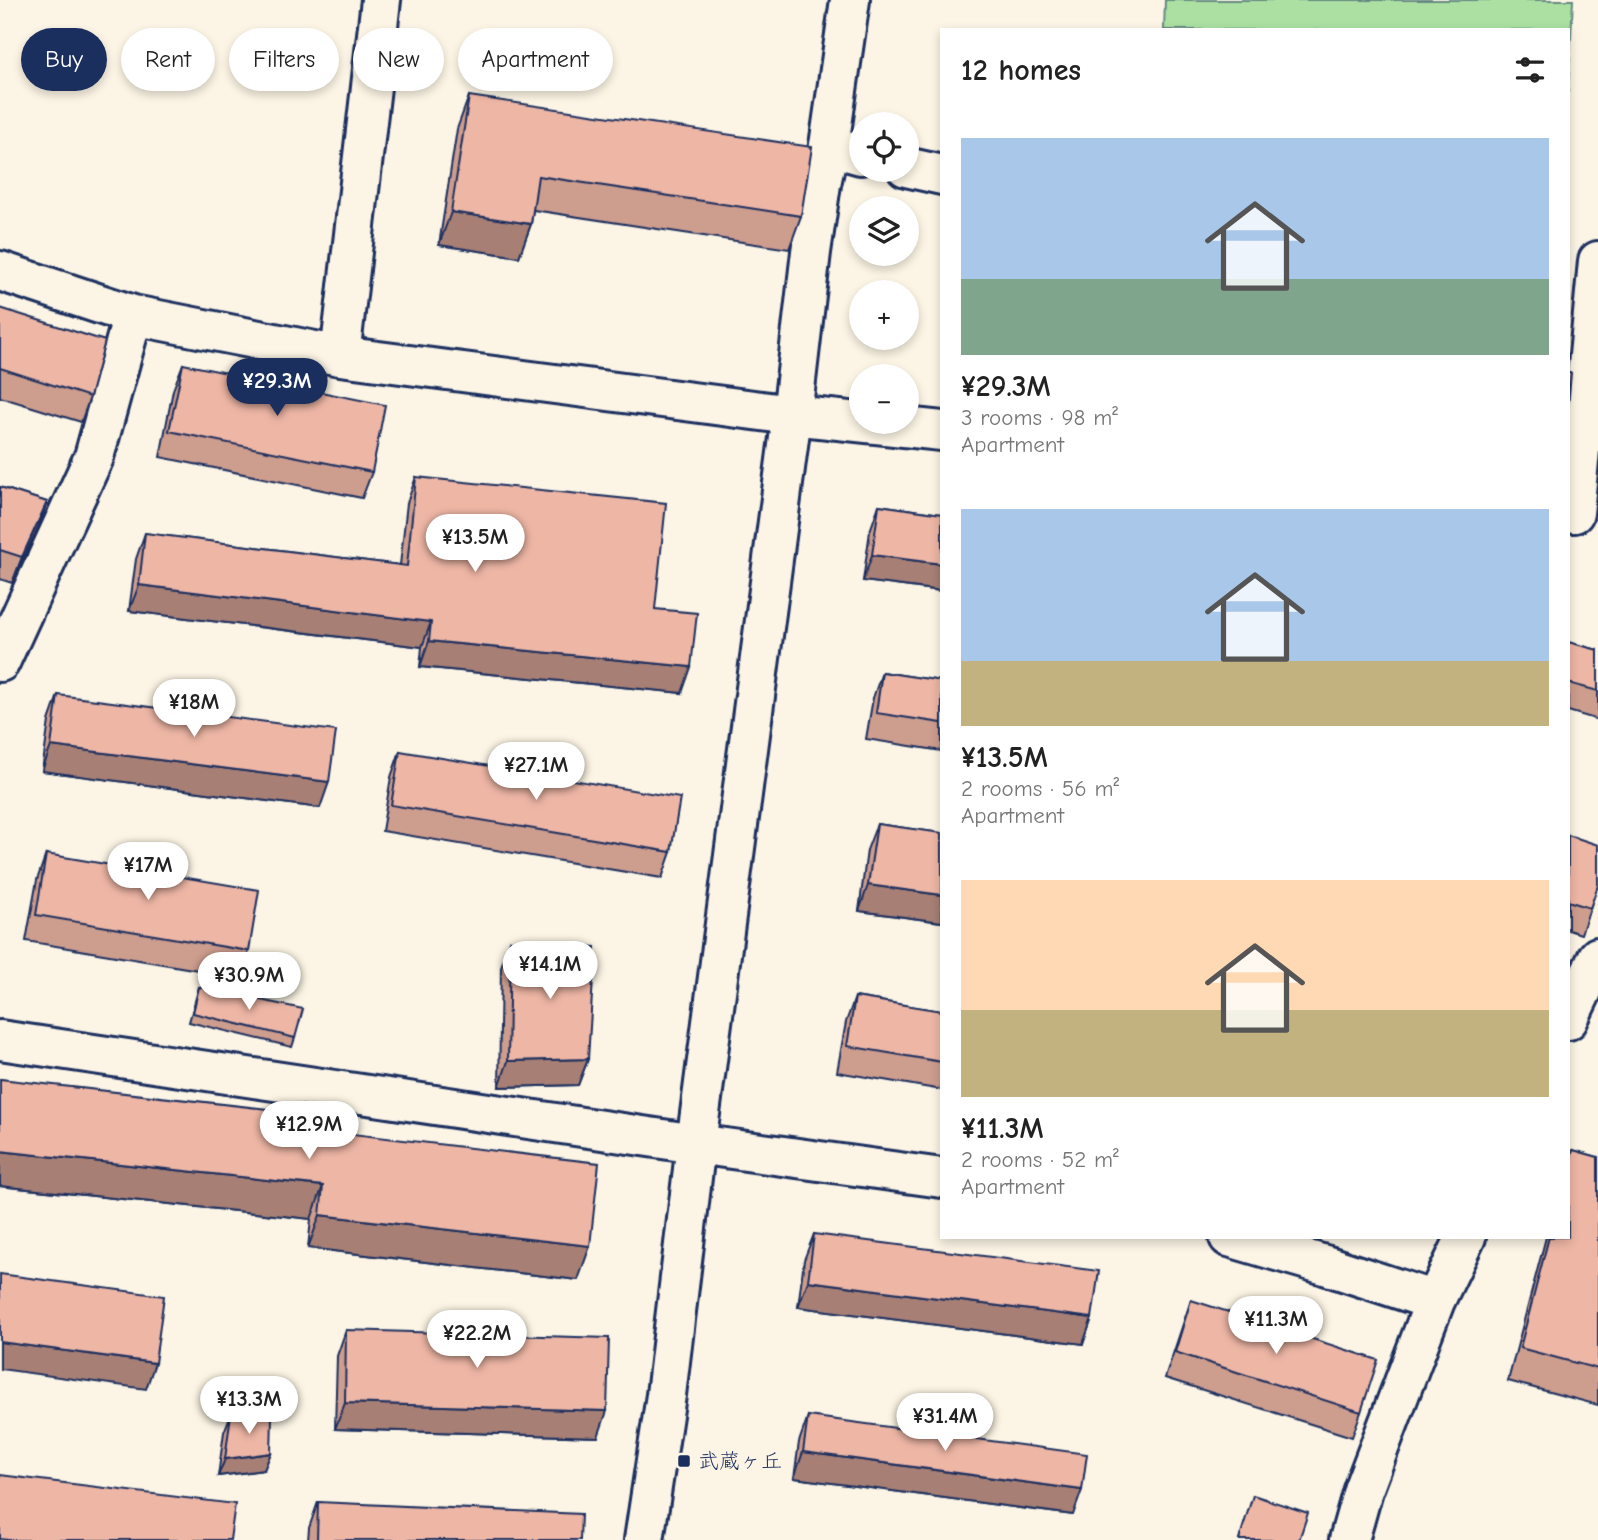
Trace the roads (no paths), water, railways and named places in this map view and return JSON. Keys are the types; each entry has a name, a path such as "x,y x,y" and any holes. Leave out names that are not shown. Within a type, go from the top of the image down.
{"street":[{"path":"340,356 380,0"},
{"path":"644,1540 666,1395 811,252 821,184 845,151 850,0"},
{"path":"919,170 940,175"},
{"path":"1570,258 1598,261 1580,514"},
{"path":"0,271 133,315 340,356 792,415 940,431"},
{"path":"0,662 94,457 133,315"},
{"path":"1570,1016 1598,957"},
{"path":"0,1040 940,1178"},
{"path":"1236,1239 1435,1301"},
{"path":"1349,1540 1363,1490 1435,1301 1465,1239"}],"place":[{"name":"武蔵ヶ丘","path":"684,1461"}]}
